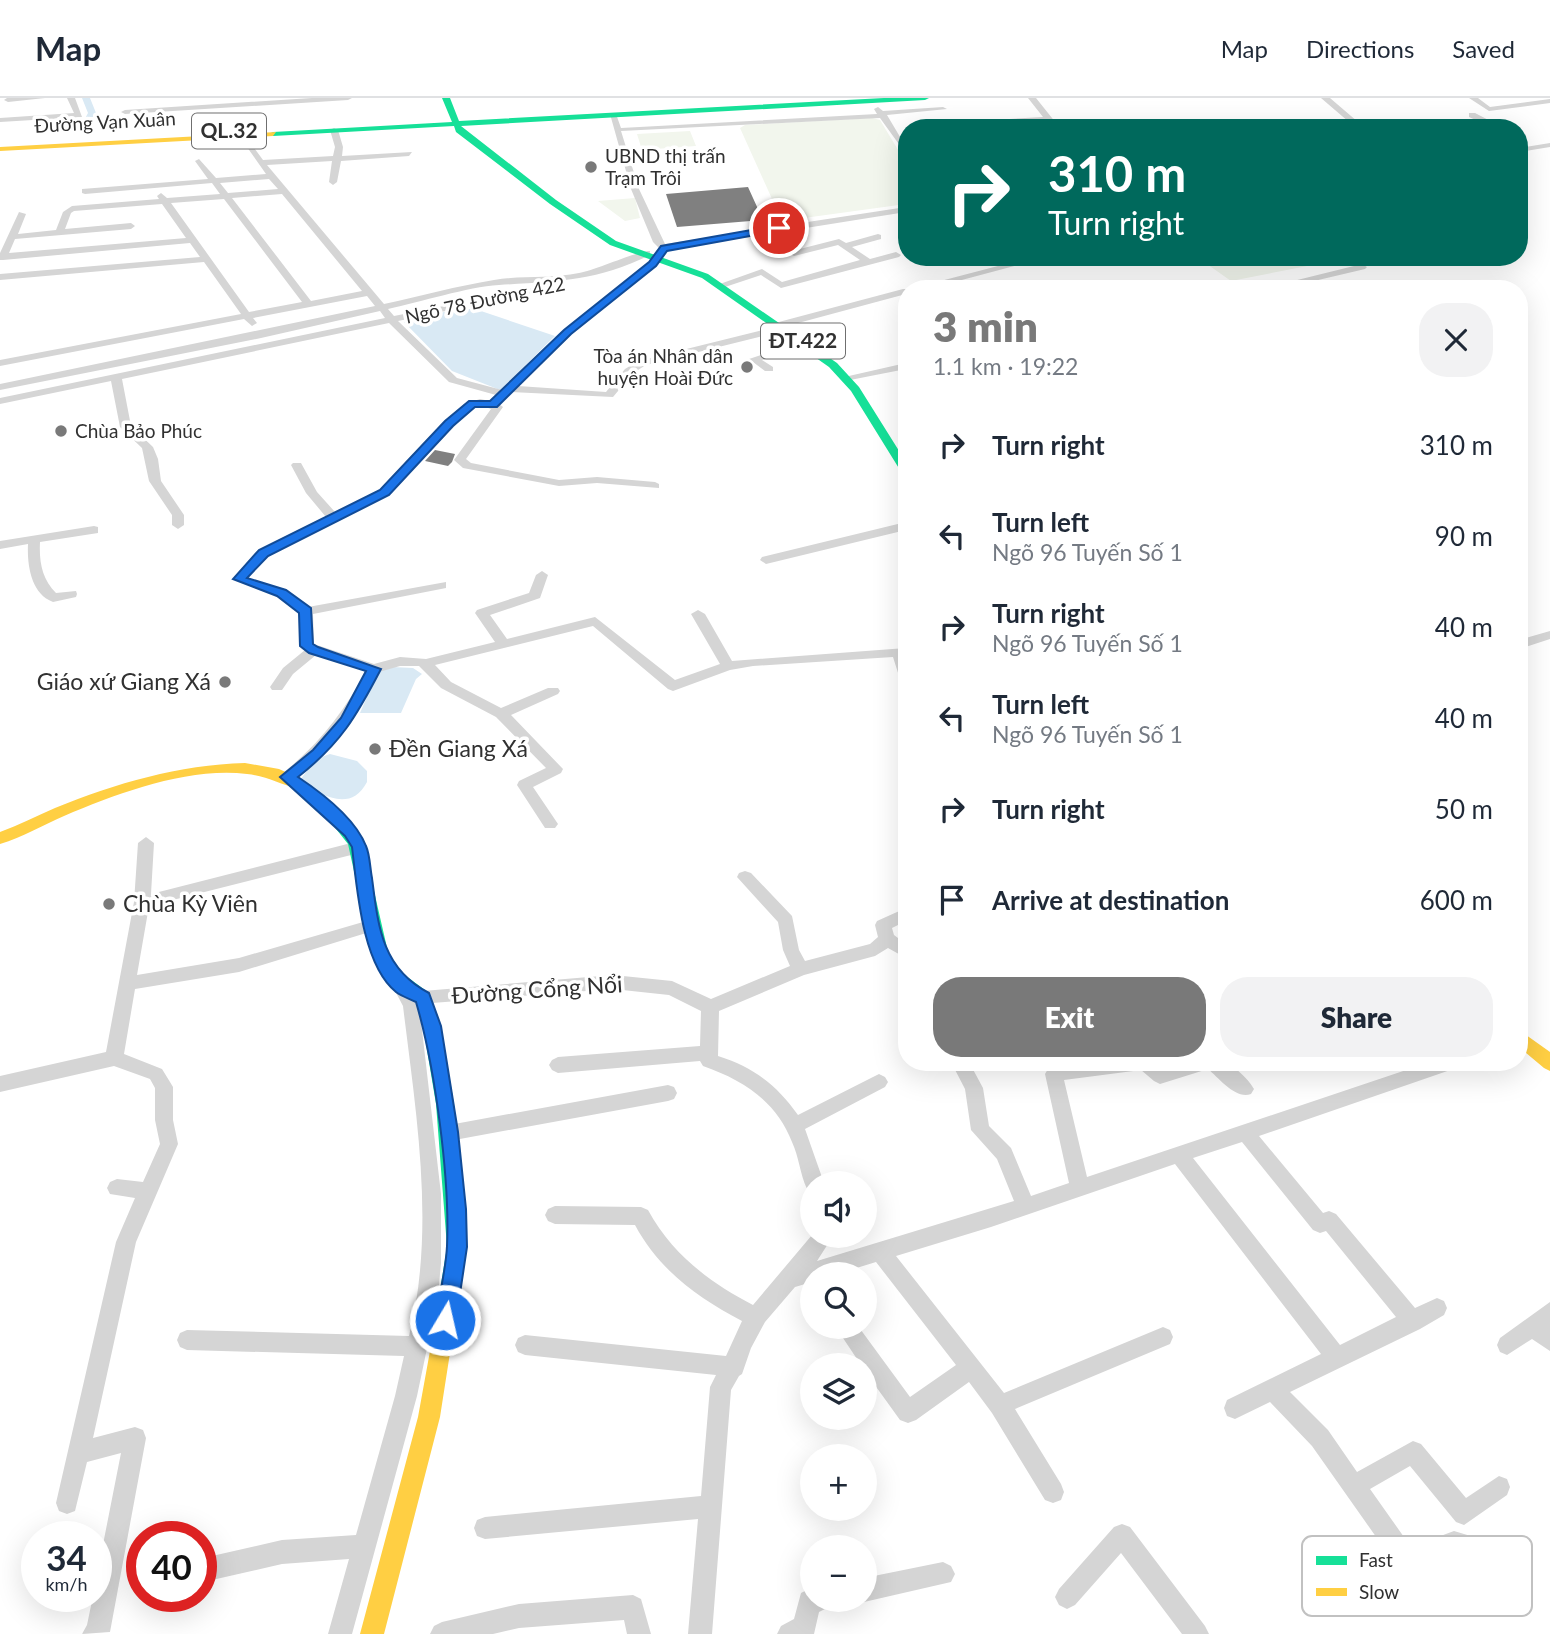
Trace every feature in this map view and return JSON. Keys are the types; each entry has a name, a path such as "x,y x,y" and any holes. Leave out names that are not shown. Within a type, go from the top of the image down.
{"main road":[{"name":"Đường Vạn Xuân","path":"0,146 418,121 452,111 619,120 830,98"},
{"name":"Đường Vạn Xuân","path":"111,140 334,130 452,111 743,105 879,110 927,104"},
{"name":"ĐT.422","path":"452,111 461,132 553,202 613,243 660,251 722,285 805,343 845,378 898,458"},
{"path":"0,838 86,802 188,773 260,768 288,777 307,791 351,832 359,847 370,926 392,975 402,987 423,998 432,1026 449,1132 457,1247 429,1417 398,1544 372,1634"},
{"path":"1528,1045 1550,1063"}],"street":[{"path":"8,100 41,98"},
{"path":"0,120 79,115 71,98"},
{"path":"125,112 279,100 348,98"},
{"path":"1032,98 1049,119"},
{"path":"1325,98 1350,119"},
{"path":"1473,98 1491,111 1550,101"},
{"path":"1510,98 1524,105"},
{"path":"927,104 943,109"},
{"path":"927,104 937,119"},
{"path":"619,120 879,110 898,135"},
{"path":"1472,115 1481,119"},
{"path":"619,120 635,189 660,251"},
{"path":"493,404 568,332 660,251 666,241 642,188 619,120"},
{"path":"333,182 339,147 334,130"},
{"path":"240,135 392,320 453,380 508,391 609,395 629,371 642,363 898,293"},
{"path":"1528,149 1550,145"},
{"path":"261,163 409,154"},
{"path":"199,161 308,303"},
{"path":"85,191 273,176"},
{"path":"154,185 261,335"},
{"path":"60,232 69,210 285,191"},
{"path":"118,206 144,243"},
{"path":"660,251 898,210"},
{"path":"1,257 22,214"},
{"path":"12,237 131,226"},
{"path":"844,246 878,237"},
{"path":"1,257 192,240"},
{"path":"783,246 794,253 839,242 866,261"},
{"name":"Ngõ 78 Đường 422","path":"0,398 392,320 528,287 572,281 575,276 611,270 660,251"},
{"path":"752,265 781,285 896,255"},
{"path":"0,277 206,259"},
{"path":"951,280 1008,266"},
{"path":"1305,280 1362,267"},
{"path":"722,285 762,272"},
{"path":"0,387 384,309 496,282 528,287"},
{"path":"0,363 371,292"},
{"path":"769,369 754,359 805,343"},
{"path":"845,378 898,368"},
{"path":"0,398 136,369"},
{"path":"116,377 126,427 147,447 152,459 155,481 178,515 178,525"},
{"path":"442,585 306,611 282,593 239,579 263,553 313,526 334,520 384,492 468,406 480,402 493,404 498,407 498,412 460,460 467,466 559,482 597,480 655,486"},
{"path":"297,465 312,493 334,520"},
{"path":"766,560 898,528"},
{"path":"0,545 94,530"},
{"path":"34,540 32,564 49,594 53,598 71,594"},
{"path":"505,644 482,613 536,595 542,575"},
{"path":"306,611 304,633 307,646 374,669 396,662 414,660 426,663 594,621 673,685 727,666 794,658 898,653"},
{"path":"698,614 727,666"},
{"path":"1528,642 1550,635"},
{"path":"277,687 288,671 314,650"},
{"path":"426,663 446,685 501,714 556,769 524,785 550,824"},
{"path":"288,777 318,753 347,720 374,669"},
{"path":"501,714 553,691"},
{"path":"114,1058 142,902 146,843"},
{"path":"142,902 359,847"},
{"path":"745,877 786,920 791,950 800,969"},
{"path":"898,918 883,925 887,939 898,947"},
{"path":"129,983 239,965 370,926"},
{"path":"812,1171 807,1149 779,1099 734,1067 709,1061 710,1007 800,969 875,948 887,939"},
{"name":"Đường Cổng Nổi","path":"423,998 613,982 672,988 710,1007"},
{"path":"340,1634 406,1396 428,1296 431,1206 413,1014 402,987"},
{"path":"558,1065 709,1053"},
{"path":"0,1084 114,1058 156,1074 164,1087 164,1120 169,1144 126,1241 66,1503"},
{"path":"965,1071 974,1088 980,1130 1004,1154 1025,1206"},
{"path":"1076,1071 1054,1074 1080,1188"},
{"path":"1154,1071 1160,1076 1177,1071"},
{"path":"1223,1071 1245,1089"},
{"path":"851,1262 1426,1071"},
{"path":"794,1126 879,1082"},
{"path":"449,1132 668,1093"},
{"path":"1245,1132 1320,1224 1329,1220 1413,1322"},
{"path":"1178,1154 1338,1359"},
{"path":"117,1188 149,1191"},
{"path":"555,1215 640,1216 651,1238 673,1262 720,1300 756,1317"},
{"path":"880,1251 1000,1405 1053,1492"},
{"path":"700,1634 721,1387 734,1367 756,1317 800,1282"},
{"path":"1235,1408 1437,1308"},
{"path":"1507,1345 1550,1312"},
{"path":"1532,1325 1550,1341"},
{"path":"1000,1405 1163,1337"},
{"path":"855,1339 908,1412 971,1367"},
{"path":"187,1340 415,1346"},
{"path":"525,1345 734,1367"},
{"path":"1273,1390 1320,1438 1390,1536"},
{"path":"78,1453 135,1438 98,1632 94,1634"},
{"path":"1354,1486 1413,1452 1464,1514 1499,1487"},
{"path":"485,1528 711,1506"},
{"path":"1067,1597 1122,1535 1197,1634"},
{"path":"217,1567 282,1552 364,1546"},
{"path":"877,1587 943,1574"},
{"path":"442,1634 519,1616 633,1607 639,1634"},
{"path":"789,1634 805,1626 807,1612"}],"shaded area":[{"path":"872,118 880,120 898,150 898,205 782,221 740,128 745,125"},
{"path":"690,131 696,146 642,150 637,134"},
{"path":"635,198 640,218 625,221 598,201"},
{"path":"1210,266 1307,266 1236,280 1230,280"},
{"path":"456,309 475,309 555,336 500,390 452,371 404,322"},
{"path":"392,667 413,668 422,674 416,679 401,713 360,713 378,671"},
{"path":"330,754 357,761 367,771 367,782 353,797 335,799 300,780 316,759"}],"building":[{"path":"748,187 763,220 677,227 666,194"},
{"path":"435,450 455,454 452,462 448,466 425,461"}],"waterway":[{"path":"84,128 92,113 86,98"}],"traffic: fast":[{"path":"446,98 459,130 553,202 613,243 705,276 833,365 855,389 898,457"},
{"path":"273,134 925,98"},
{"path":"298,784 334,816 355,843 380,953 396,978 423,998 432,1026 445,1104 457,1247 442,1340"}],"traffic: slow":[{"path":"0,149 273,134"},
{"path":"0,838 85,802 180,774 245,768 274,773 298,784"},
{"path":"1528,1045 1550,1063"},
{"path":"372,1634 429,1417 442,1340"}],"place":[{"name":"UBND thị trấn Trạm Trôi","path":"591,167"},
{"name":"Tòa án Nhân dân huyện Hoài Đức","path":"747,367"},
{"name":"Chùa Bảo Phúc","path":"61,431"},
{"name":"Giáo xứ Giang Xá","path":"225,682"},
{"name":"Đền Giang Xá","path":"375,749"},
{"name":"Chùa Kỳ Viên","path":"109,904"}],"route":[{"path":"445,1320 457,1247 456,1209 449,1132 432,1026 423,998 402,987 392,975 371,931 359,847 351,832 288,777 318,753 347,720 374,669 307,646 304,633 306,611 282,593 239,579 263,553 313,526 334,520 384,492 468,406 480,402 493,404 506,394 568,332 653,264 664,248 779,228"}]}
